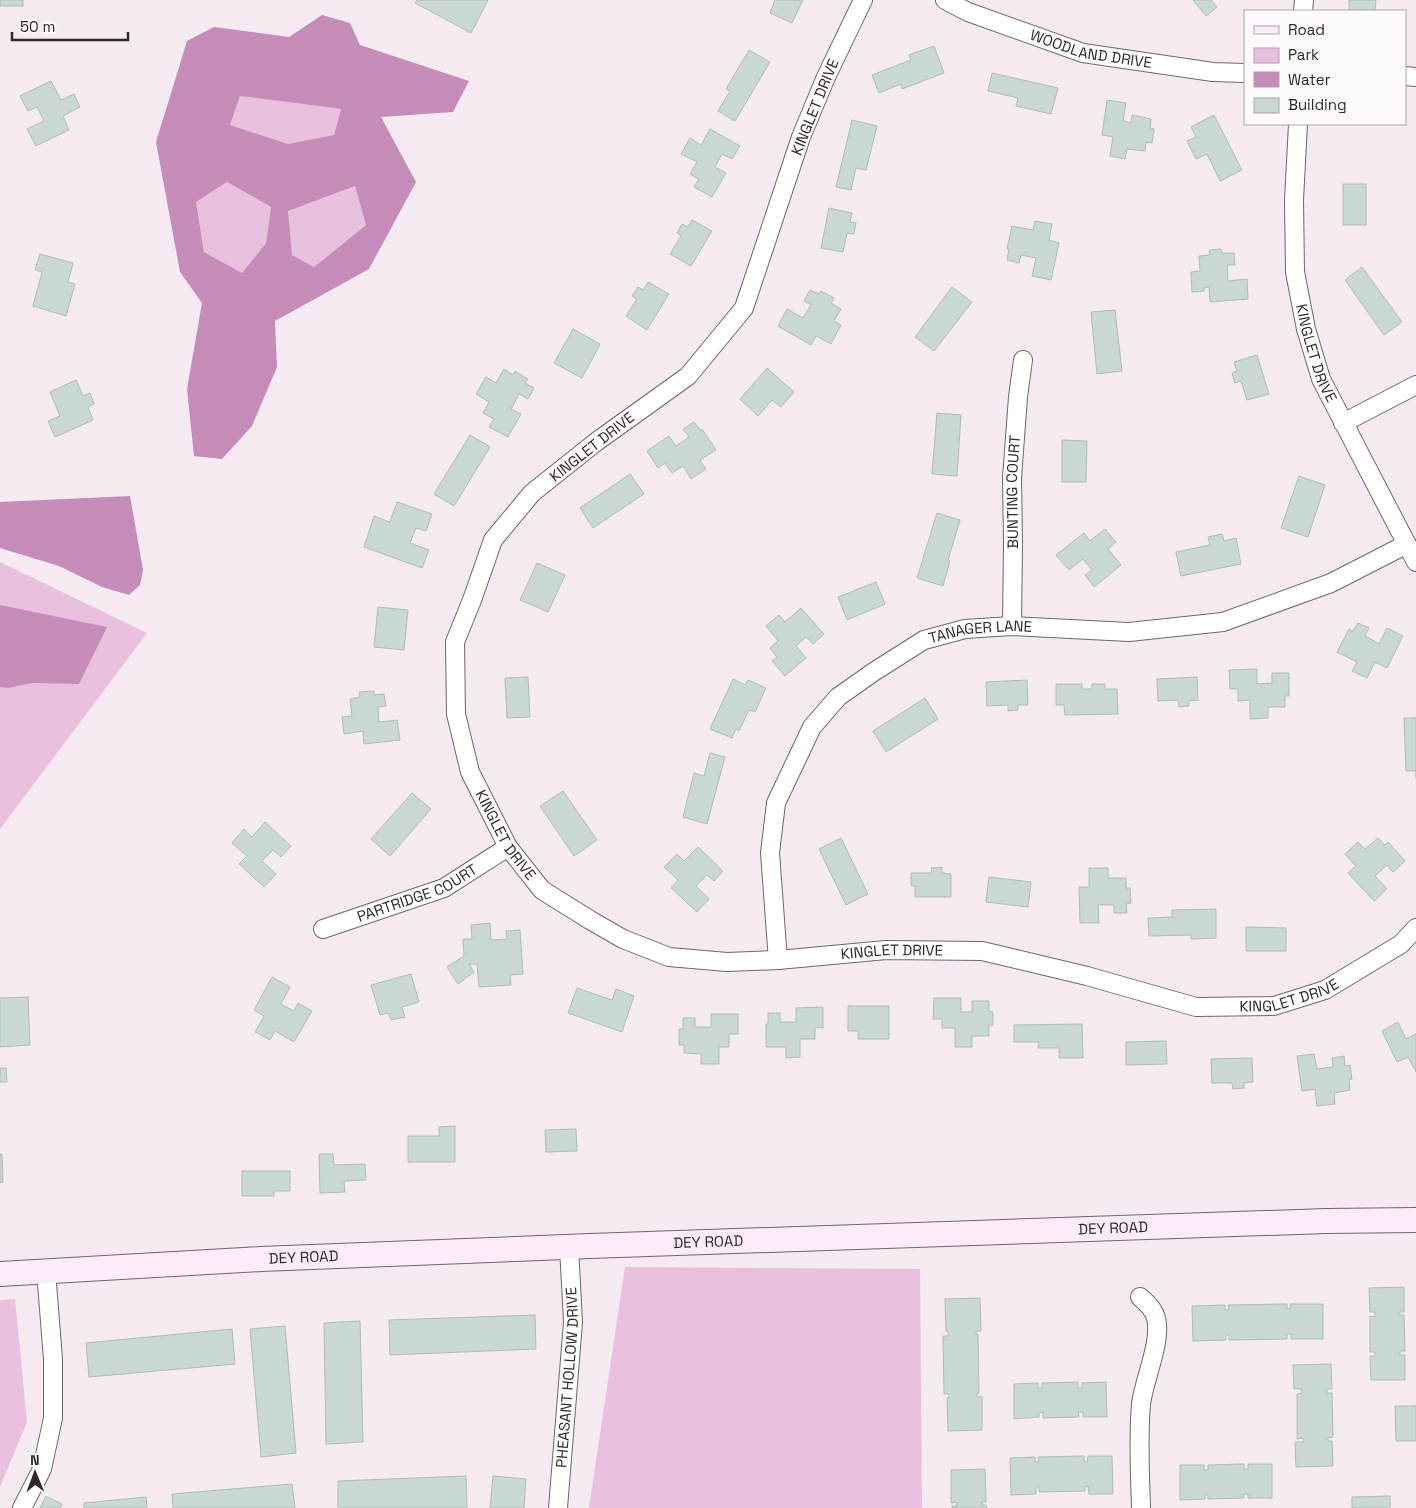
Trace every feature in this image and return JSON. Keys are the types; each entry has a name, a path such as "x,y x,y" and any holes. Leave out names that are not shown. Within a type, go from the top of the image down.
{"main road":[{"name":"DEY ROAD","path":"0,1274 261,1259 568,1247 1326,1221 1416,1220"}],"street":[{"name":"KINGLET DRIVE","path":"863,0 826,77 801,137 744,308 688,376 596,442 532,493 493,540 455,642 456,714 470,772 508,847 542,890 623,939 669,957 727,962 778,960 886,950 982,951 1087,976 1196,1007 1274,1006 1325,990 1401,944 1416,928"},
{"name":"WOODLAND DRIVE","path":"945,0 968,12 1084,53 1213,72 1244,73"},
{"name":"KINGLET DRIVE","path":"1298,125 1294,200 1295,272 1306,329 1321,379 1416,562"},
{"name":"BUNTING COURT","path":"1012,626 1012,478 1018,397 1023,360"},
{"path":"1343,423 1416,385"},
{"name":"TANAGER LANE","path":"778,960 770,853 776,803 812,727 838,697 874,670 924,640 965,629 1012,626 1129,632 1223,622 1331,583 1407,544"},
{"name":"PARTRIDGE COURT","path":"322,929 444,888 508,847"},
{"name":"PHEASANT HOLLOW DRIVE","path":"558,1508 573,1322 568,1247"},
{"path":"22,1508 42,1469 53,1418 53,1359 46,1271"},
{"path":"1140,1297 1156,1316 1157,1329 1141,1404 1141,1508"}],"green space":[{"path":"240,96 341,109 334,136 288,144 230,125"},
{"path":"227,182 271,207 266,243 242,273 204,252 196,202"},
{"path":"355,186 366,225 314,267 292,255 287,211"},
{"path":"0,562 147,633 0,829"},
{"path":"625,1267 920,1269 922,1508 589,1508"},
{"path":"15,1299 27,1422 0,1487 0,1300"}],"water":[{"path":"322,15 350,23 360,45 469,81 453,112 381,117 416,182 369,269 275,321 277,367 252,426 222,459 194,456 187,389 202,303 180,272 156,142 187,41 214,27 289,37","holes":["240,96 341,109 334,135 288,144 230,125","227,182 271,207 266,243 242,273 204,252 196,202","355,186 366,225 314,267 292,255 288,211"]},
{"path":"130,496 143,570 140,585 129,595 102,587 59,566 0,548 0,502"},
{"path":"0,605 107,627 79,684 32,683 8,688 0,687"}],"building":[{"path":"0,0 23,0 23,6 0,6"},
{"path":"417,0 488,0 471,33 415,3"},
{"path":"775,0 803,0 792,23 770,13"},
{"path":"1193,0 1211,0 1217,7 1206,16"},
{"path":"1349,0 1376,0 1375,10 1349,10"},
{"path":"934,46 944,73 902,89 901,84 879,93 872,75 911,60 909,55"},
{"path":"749,50 770,62 735,121 718,111 730,91 726,89"},
{"path":"992,73 1058,88 1051,114 1016,106 1018,98 988,91"},
{"path":"51,81 61,100 74,94 80,107 63,116 69,130 36,146 27,129 44,121 37,107 28,111 20,96"},
{"path":"1107,100 1126,103 1123,121 1131,123 1132,115 1151,119 1150,128 1154,129 1152,143 1146,142 1145,151 1127,149 1125,159 1110,156 1113,137 1102,135"},
{"path":"1214,115 1242,170 1220,181 1207,154 1196,159 1187,141 1196,137 1191,127"},
{"path":"852,120 877,126 866,170 856,168 851,190 836,187"},
{"path":"710,129 740,146 732,159 722,154 715,167 726,173 712,197 694,187 699,179 690,174 697,162 681,154 690,138 701,145"},
{"path":"1343,184 1366,184 1366,225 1343,225"},
{"path":"829,208 852,213 850,222 856,223 854,234 847,233 843,252 821,248"},
{"path":"692,220 712,231 691,266 670,254 681,236 677,233 682,224 688,227"},
{"path":"1035,221 1052,224 1049,240 1059,243 1051,280 1032,276 1036,258 1021,255 1019,263 1007,260 1009,249 1007,249 1012,226 1033,230"},
{"path":"1221,249 1222,253 1234,253 1235,265 1227,265 1228,281 1247,279 1248,299 1210,302 1209,287 1204,288 1204,291 1192,292 1191,272 1200,271 1199,256 1210,255 1209,250"},
{"path":"40,254 73,263 68,282 75,284 66,316 33,306 42,272 35,270"},
{"path":"1362,267 1402,322 1384,335 1345,280"},
{"path":"648,282 669,294 647,330 626,316 637,299 632,296 638,287 643,290"},
{"path":"952,287 972,302 934,351 915,337"},
{"path":"810,290 819,294 821,291 834,298 831,303 841,309 834,321 841,325 831,344 816,336 811,345 778,326 787,309 803,318 811,305 804,301"},
{"path":"1115,310 1122,371 1097,374 1091,312"},
{"path":"573,329 600,344 582,378 554,363"},
{"path":"1257,355 1269,394 1247,400 1241,381 1235,383 1232,373 1237,371 1234,362"},
{"path":"767,368 794,392 781,407 772,400 758,416 740,399"},
{"path":"504,369 513,375 515,371 528,379 525,383 534,388 528,399 519,394 511,409 521,414 508,437 489,427 494,419 483,413 489,402 476,394 486,377 496,383"},
{"path":"76,380 83,396 90,393 94,404 88,407 93,420 55,437 48,421 60,416 50,392"},
{"path":"937,413 961,415 957,476 932,474"},
{"path":"694,422 700,430 702,429 716,450 700,460 706,469 691,479 683,466 672,473 665,463 658,468 647,451 669,436 676,446 689,437 683,429"},
{"path":"470,435 490,447 454,506 434,494"},
{"path":"1062,440 1087,441 1086,482 1062,482"},
{"path":"630,474 644,494 593,528 580,508"},
{"path":"1299,476 1325,485 1308,537 1281,528"},
{"path":"397,502 432,514 426,531 416,528 410,543 429,550 422,568 364,547 374,516 390,522"},
{"path":"937,513 960,520 948,560 950,561 943,586 917,578"},
{"path":"1105,529 1116,542 1108,549 1121,565 1094,587 1085,575 1092,570 1083,559 1069,570 1056,555 1084,533 1090,541"},
{"path":"1222,534 1224,541 1236,538 1241,564 1181,576 1176,552 1210,545 1208,537"},
{"path":"537,563 565,575 548,612 520,600"},
{"path":"876,582 885,604 847,620 838,597"},
{"path":"378,607 408,610 404,650 374,647"},
{"path":"801,608 824,634 813,644 806,637 796,646 806,658 785,676 772,661 777,657 770,648 778,641 766,626 779,615 785,622"},
{"path":"1358,623 1369,628 1365,636 1379,644 1387,628 1403,636 1387,668 1375,662 1367,678 1352,671 1357,662 1337,652 1349,629 1353,631"},
{"path":"1257,669 1257,684 1272,683 1272,673 1289,673 1289,696 1285,696 1285,707 1268,707 1268,718 1250,719 1250,700 1238,701 1238,689 1230,689 1229,670"},
{"path":"528,677 530,717 507,718 505,678"},
{"path":"1197,677 1198,700 1189,701 1189,706 1179,707 1178,700 1158,701 1157,679"},
{"path":"733,679 745,685 748,680 766,688 755,712 749,710 739,731 736,729 732,738 710,729"},
{"path":"1027,680 1028,705 1018,705 1018,710 1008,711 1008,705 987,706 986,682"},
{"path":"1056,684 1082,684 1082,689 1092,689 1092,684 1105,684 1105,689 1117,689 1118,714 1065,715 1064,705 1056,705"},
{"path":"374,691 374,695 384,694 386,706 378,707 379,722 397,720 400,740 364,744 363,731 344,734 342,717 352,716 350,699 360,697 359,692"},
{"path":"925,698 938,719 886,752 873,731"},
{"path":"1404,718 1416,718 1416,771 1406,771"},
{"path":"710,753 725,757 707,824 683,817 694,773 704,776"},
{"path":"563,791 597,840 574,856 540,806"},
{"path":"412,793 431,809 390,856 371,839"},
{"path":"265,822 291,846 281,857 273,850 262,861 276,874 264,887 239,864 247,856 232,843 244,829 252,837"},
{"path":"841,838 868,894 846,905 819,849"},
{"path":"1378,838 1385,845 1388,842 1405,861 1393,872 1387,865 1375,876 1387,889 1374,901 1348,873 1356,866 1345,854 1358,842 1365,849"},
{"path":"698,847 723,871 714,881 707,875 696,886 709,899 697,912 671,888 678,880 664,867 677,854 684,861"},
{"path":"942,867 942,873 951,874 951,897 915,897 915,886 911,886 911,873 932,873 931,868"},
{"path":"1089,868 1108,868 1108,878 1126,878 1126,888 1130,888 1131,903 1126,904 1127,913 1114,913 1114,905 1098,905 1099,923 1080,923 1079,887 1089,887"},
{"path":"989,877 1031,882 1028,907 986,902"},
{"path":"1216,909 1216,938 1191,939 1191,935 1149,936 1148,918 1172,917 1172,910"},
{"path":"490,923 491,940 507,939 506,931 520,930 523,974 510,975 511,985 479,987 477,964 469,964 474,972 458,984 447,967 464,956 463,939 472,939 471,925"},
{"path":"1246,927 1286,928 1286,951 1246,951"},
{"path":"411,974 419,1002 402,1007 405,1017 391,1020 388,1013 380,1015 371,985"},
{"path":"272,977 290,987 281,1004 294,1011 298,1003 312,1011 294,1042 275,1031 270,1040 255,1032 264,1016 254,1010"},
{"path":"577,988 612,1000 616,989 634,996 622,1032 568,1013"},
{"path":"28,997 30,1045 0,1047 0,998"},
{"path":"934,998 961,998 961,1012 972,1012 972,1001 989,1001 989,1011 993,1012 993,1025 989,1025 989,1036 972,1036 972,1047 955,1047 955,1028 942,1028 942,1019 933,1019"},
{"path":"848,1006 889,1006 889,1039 858,1039 858,1031 848,1031"},
{"path":"823,1007 823,1028 815,1027 815,1039 800,1039 800,1057 786,1058 786,1047 766,1047 768,1013 780,1013 780,1022 796,1022 796,1008"},
{"path":"711,1014 738,1014 738,1034 729,1034 729,1047 719,1047 719,1064 701,1064 701,1054 684,1053 684,1045 679,1045 679,1029 683,1029 683,1018 695,1018 695,1027 711,1027"},
{"path":"1398,1022 1406,1039 1416,1034 1416,1072 1408,1057 1397,1062 1382,1031"},
{"path":"1082,1024 1083,1058 1059,1058 1059,1048 1038,1048 1039,1042 1014,1042 1014,1025"},
{"path":"1166,1041 1167,1064 1126,1065 1126,1042"},
{"path":"1314,1054 1317,1069 1333,1067 1332,1058 1344,1056 1345,1066 1350,1065 1352,1079 1349,1080 1350,1090 1334,1093 1335,1104 1317,1106 1315,1089 1302,1091 1297,1056"},
{"path":"1252,1058 1253,1082 1244,1083 1244,1088 1233,1089 1232,1083 1212,1083 1211,1059"},
{"path":"0,1068 6,1068 7,1082 0,1082"},
{"path":"455,1126 455,1162 408,1162 408,1136 439,1136 439,1127"},
{"path":"576,1129 577,1151 546,1152 545,1130"},
{"path":"0,1154 2,1154 3,1182 0,1183"},
{"path":"319,1154 333,1154 334,1165 365,1164 366,1180 344,1181 345,1192 320,1193"},
{"path":"242,1171 290,1171 290,1191 274,1191 274,1196 242,1196"},
{"path":"1404,1287 1404,1312 1399,1312 1399,1315 1404,1315 1405,1351 1400,1351 1400,1355 1405,1355 1405,1380 1371,1380 1370,1356 1375,1356 1375,1352 1370,1352 1370,1316 1375,1317 1375,1312 1370,1312 1369,1288"},
{"path":"980,1298 981,1331 976,1331 976,1335 978,1334 979,1393 977,1393 977,1397 982,1397 982,1430 948,1431 947,1398 949,1398 949,1394 944,1394 943,1336 948,1336 948,1331 946,1331 945,1299"},
{"path":"1287,1304 1287,1309 1290,1309 1290,1304 1323,1304 1323,1339 1291,1339 1291,1334 1287,1334 1287,1339 1229,1340 1229,1335 1226,1335 1226,1340 1193,1341 1192,1306 1225,1305 1225,1310 1229,1310 1228,1305"},
{"path":"535,1315 536,1349 390,1355 389,1320"},
{"path":"360,1321 363,1442 326,1444 324,1323"},
{"path":"285,1326 296,1453 261,1457 250,1329"},
{"path":"232,1329 235,1364 89,1377 86,1343"},
{"path":"1331,1364 1332,1389 1327,1389 1327,1393 1332,1393 1333,1437 1328,1438 1328,1441 1332,1441 1333,1466 1296,1467 1295,1442 1303,1442 1303,1438 1297,1439 1297,1394 1302,1393 1302,1389 1294,1389 1293,1365"},
{"path":"1078,1382 1078,1388 1082,1388 1082,1383 1106,1382 1107,1417 1083,1417 1083,1412 1078,1412 1079,1417 1043,1418 1043,1412 1039,1413 1039,1417 1014,1419 1014,1384 1038,1383 1038,1388 1042,1388 1042,1383"},
{"path":"1395,1406 1416,1406 1416,1441 1396,1441"},
{"path":"1084,1456 1084,1461 1087,1462 1088,1456 1112,1456 1113,1494 1089,1494 1088,1486 1085,1486 1085,1491 1039,1492 1039,1487 1036,1487 1036,1494 1011,1495 1010,1458 1035,1457 1035,1462 1039,1462 1038,1457"},
{"path":"1244,1464 1244,1469 1248,1469 1248,1464 1272,1464 1272,1498 1248,1498 1248,1494 1244,1494 1244,1498 1208,1499 1208,1495 1205,1495 1205,1499 1180,1500 1180,1465 1204,1465 1204,1470 1208,1470 1208,1465"},
{"path":"985,1469 986,1502 982,1502 982,1505 986,1505 987,1508 952,1508 952,1506 957,1506 956,1502 951,1503 951,1470"},
{"path":"466,1476 467,1508 338,1508 338,1481"},
{"path":"493,1476 526,1479 524,1508 490,1508"},
{"path":"292,1484 295,1508 173,1508 172,1494"},
{"path":"46,1496 62,1504 60,1508 40,1508"},
{"path":"1390,1496 1390,1508 1352,1508 1352,1497"},
{"path":"146,1497 147,1508 84,1508 84,1503"}]}
